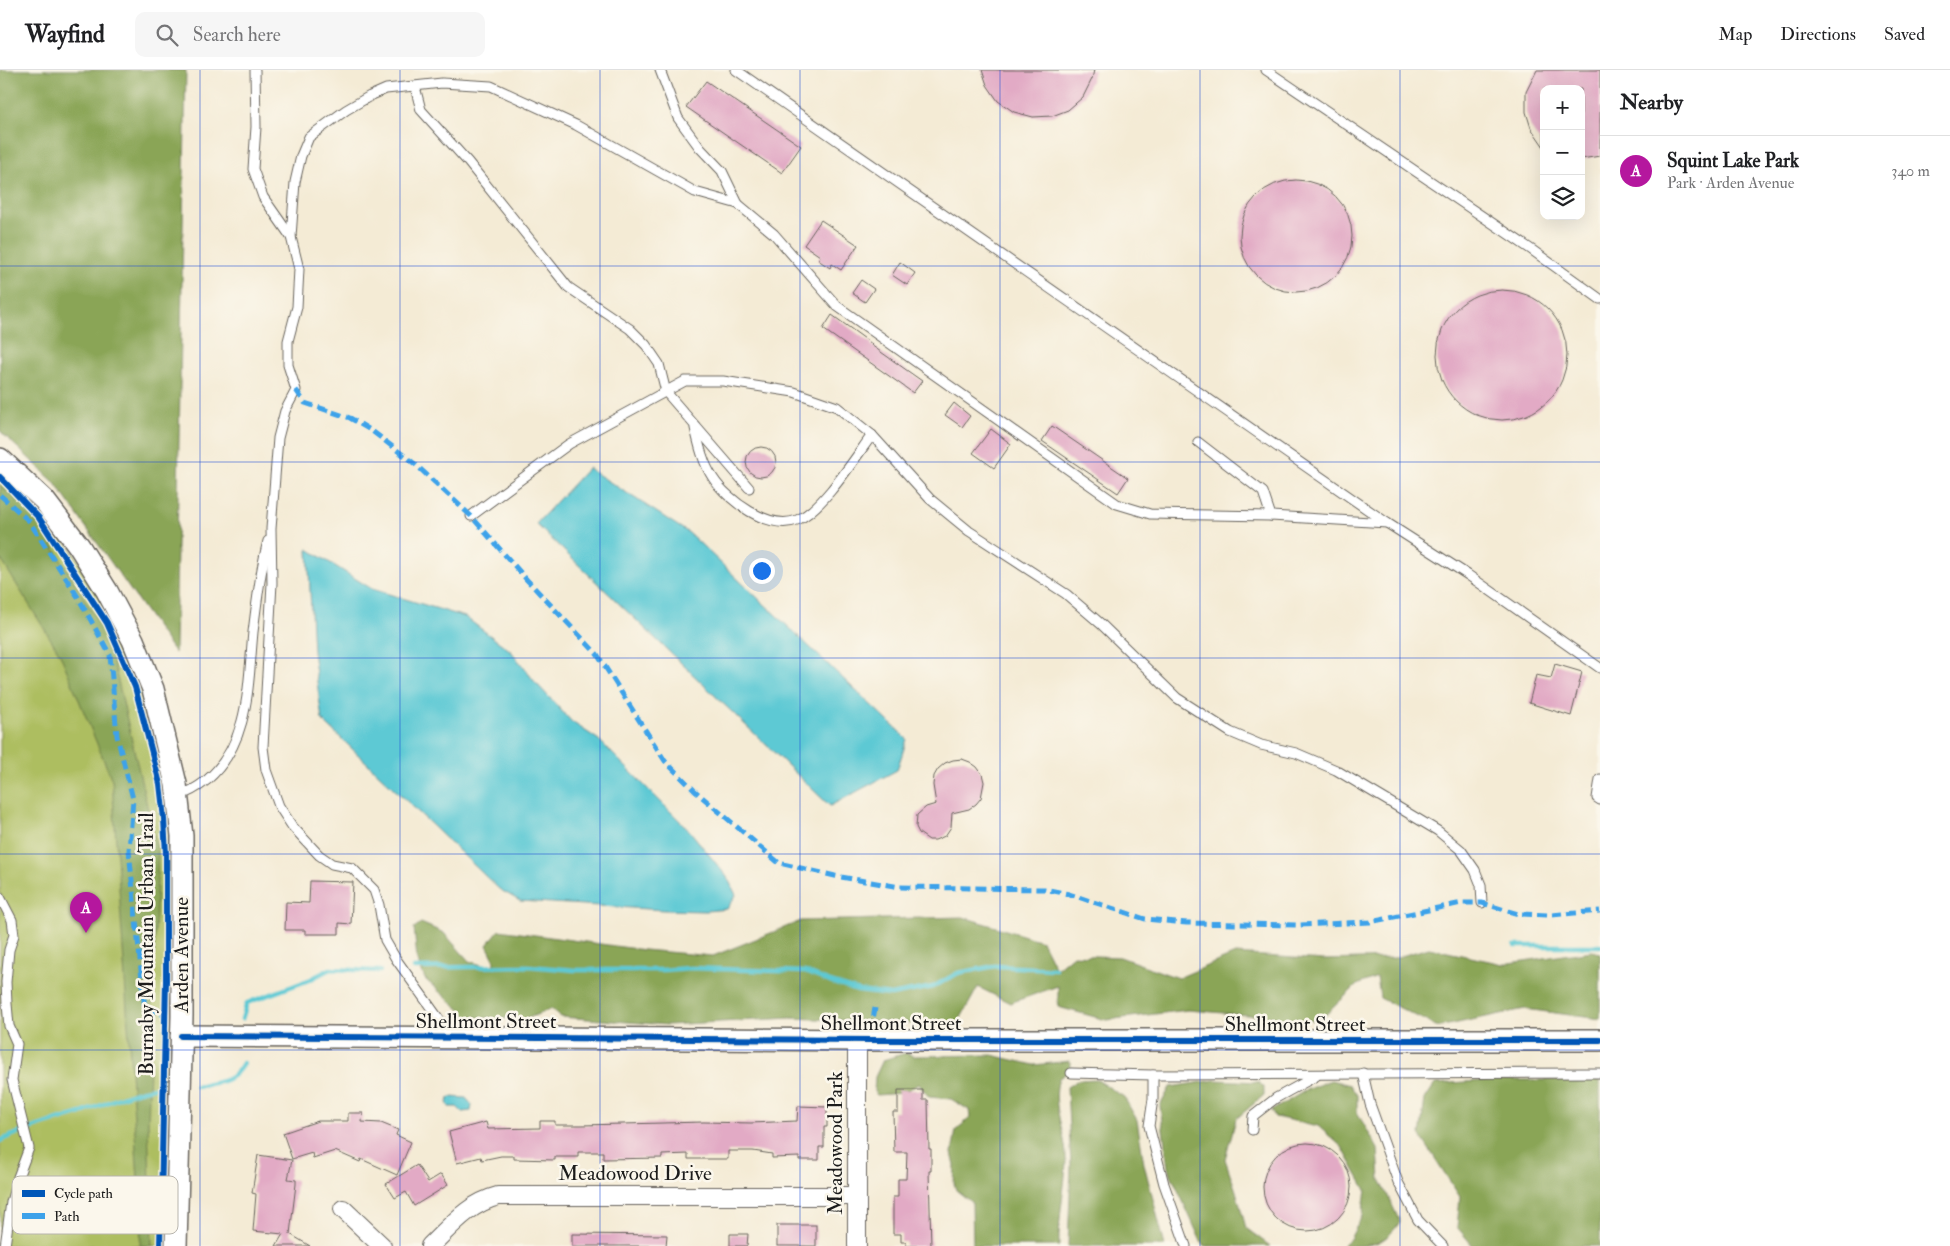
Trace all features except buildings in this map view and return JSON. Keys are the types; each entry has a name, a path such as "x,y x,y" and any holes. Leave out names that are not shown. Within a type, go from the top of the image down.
{"street":[{"name":"Arden Avenue","path":"0,459 44,500 79,546 107,591 132,640 153,689 176,790 182,836 181,1036 178,1176"},
{"name":"Shellmont Street","path":"181,1036 857,1040 1600,1040"},
{"name":"Meadowood Park","path":"857,1040 857,1246"},
{"name":"Meadowood Drive","path":"430,1246 468,1209 478,1202 498,1196 857,1196"},
{"path":"343,1209 382,1246"}],"lane":[{"path":"255,70 256,127 253,169 264,197 291,237"},
{"path":"660,70 678,118 700,148 722,171 738,204"},
{"path":"736,70 1387,523 1468,575 1600,668"},
{"path":"1266,70 1532,250 1600,299"},
{"path":"445,1037 444,1026 396,960 385,940 374,890 352,868 332,864 319,855 292,826 279,806 272,790 266,770 263,747 272,583 270,529 278,438 285,411 296,390 288,365 288,341 297,308 299,269 291,237 295,182 301,156 310,137 346,110 370,96 386,89 442,83 490,86 576,125 695,192 738,204 774,234 837,306 1117,504 1150,514 1272,516 1387,523"},
{"path":"415,86 420,110 468,162 568,287 630,329 646,345 659,364 666,392 748,488"},
{"path":"471,516 569,444 685,381 723,381 794,392 837,407 872,435 930,499 968,531 1066,594 1101,624 1177,698 1230,732 1261,745 1296,753 1336,770 1438,831 1461,850 1475,870 1482,885 1482,904"},
{"path":"694,426 702,455 713,478 727,495 746,509 765,518 780,522 796,520 817,507 872,435"},
{"path":"1198,442 1263,492 1272,516"},
{"path":"176,790 195,790 213,775 224,762 237,739 246,706 259,575 270,529"},
{"path":"1600,779 1597,798 1600,800"},
{"path":"0,897 12,920 14,935 9,950 6,1004 9,1026 17,1044 12,1080 29,1148 18,1176"},
{"path":"1070,1073 1152,1076 1600,1073"},
{"path":"1252,1130 1253,1116 1276,1098 1318,1074"},
{"path":"1363,1074 1370,1104 1398,1182 1418,1220 1443,1246"},
{"path":"1152,1076 1149,1126 1164,1184 1186,1246"},
{"path":"6,1246 12,1198"}],"green space":[{"path":"0,70 186,70 175,653 54,482 0,431"},
{"path":"0,466 41,510 76,556 112,617 140,680 169,798 173,849 168,1176 12,1176 12,1234 167,1234 167,1246 0,1246"},
{"path":"0,485 35,516 108,638 158,853 148,1121 150,1176 138,1176 112,780 60,654 0,558"},
{"path":"963,917 1042,941 1056,969 1073,955 1120,957 1178,978 1235,954 1324,960 1394,958 1429,948 1503,964 1592,951 1600,953 1600,1019 1525,1009 1438,1027 1380,998 1377,977 1357,985 1319,1021 1188,1010 1106,1020 1058,1007 1058,986 1010,1003 978,987 957,1025 791,1018 667,1025 561,1017 551,1009 526,1019 468,1017 425,979 417,959 414,928 421,923 444,933 469,961 491,968 495,961 487,945 499,930 644,950 713,956 801,921"},
{"path":"906,1053 913,1056 992,1055 1034,1065 1070,1061 1070,1067 1059,1078 1056,1099 1066,1151 1059,1246 973,1246 972,1203 956,1190 954,1183 955,1166 952,1153 956,1130 970,1118 969,1110 951,1099 929,1097 919,1084 902,1093 877,1095 874,1092 875,1077 883,1060"},
{"path":"1096,1079 1124,1097 1137,1120 1144,1164 1165,1246 1068,1246 1071,1166 1067,1087 1078,1080"},
{"path":"1215,1080 1258,1082 1264,1087 1264,1095 1236,1119 1225,1159 1246,1228 1270,1246 1203,1246 1168,1168 1160,1106 1170,1087"},
{"path":"1331,1080 1350,1085 1357,1095 1357,1112 1378,1149 1380,1179 1400,1222 1388,1236 1369,1245 1342,1246 1350,1239 1362,1216 1366,1190 1342,1147 1318,1126 1275,1117 1271,1111 1308,1089"},
{"path":"1495,1080 1600,1080 1600,1246 1473,1246 1457,1227 1460,1197 1420,1135 1425,1099 1435,1084"},
{"path":"141,1234 152,1234 152,1246 140,1246"}],"water":[{"path":"588,468 689,533 907,739 897,770 830,806 536,524"},
{"path":"308,549 372,589 465,617 511,651 535,682 572,722 599,740 689,830 727,877 736,895 727,909 706,911 664,910 520,901 499,889 322,720 313,651"},
{"path":"450,1097 466,1098 472,1105 471,1111 462,1112 457,1107 449,1107 447,1102"}],"waterway":[{"path":"1515,946 1600,946"},
{"path":"414,968 528,966 575,970 662,970 690,968 805,972 858,991 891,995 933,987 958,973 995,966 1055,969"},
{"path":"242,1019 247,1003 309,980 330,969 380,971"},
{"path":"196,1086 224,1081 234,1075 243,1063"},
{"path":"0,1141 19,1132 81,1113 126,1095 154,1088"}],"marked path":[{"path":"296,390 305,403 350,418 372,431 415,464 471,516 527,580 597,654 665,761 695,791 779,863 835,876 900,887 1044,889 1069,894 1145,919 1187,923 1298,925 1370,922 1462,903 1482,903 1518,914 1551,915 1600,911"},
{"path":"0,495 29,521 78,597 110,655 117,736 133,799 129,850 145,1010 168,1016"},
{"path":"871,1031 875,1008"}],"cycle path":[{"name":"Burnaby Mountain Urban Trail","path":"0,477 39,518 107,623 135,687 160,784 166,854 166,981 162,1176"},
{"path":"181,1036 872,1040 1600,1040"},
{"name":"Burnaby Mountain Urban Trail","path":"160,1234 160,1246"}],"place":[{"name":"Squint Lake Park","path":"86,933"}]}
